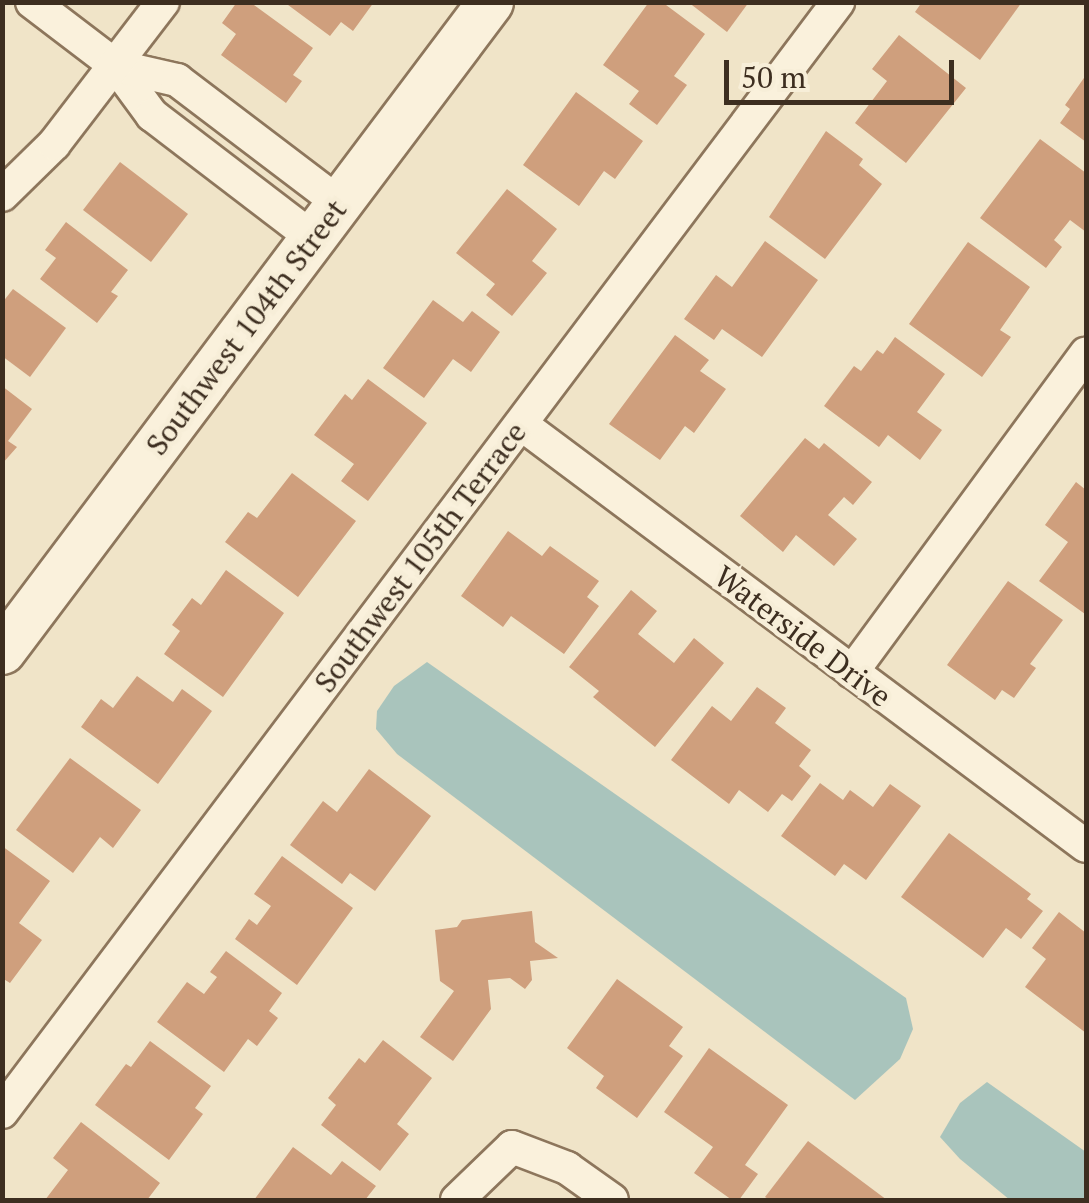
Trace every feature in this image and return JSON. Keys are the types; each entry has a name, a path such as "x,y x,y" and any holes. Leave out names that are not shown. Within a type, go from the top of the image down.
{"main road":[{"name":"Southwest 104th Street","path":"2,651 490,2"}],"street":[{"path":"32,2 116,66 152,115 326,220"},
{"path":"2,195 44,156 163,2"},
{"name":"Southwest 105th Terrace","path":"2,1112 838,2"},
{"path":"852,672 1086,354"},
{"name":"Waterside Drive","path":"521,424 1086,846"},
{"path":"457,1200 512,1147 567,1168 612,1200"}],"water":[{"path":"427,662 906,998 913,1029 900,1059 855,1100 397,754 376,729 377,711 394,686"},
{"path":"987,1082 1086,1152 1086,1200 1010,1200 940,1137 960,1103"}],"building":[{"path":"237,2 250,2 313,48 293,75 302,81 286,103 221,55 236,34 222,23"},
{"path":"284,2 374,2 353,31 341,22 330,36"},
{"path":"649,2 662,2 705,34 674,76 687,85 657,125 629,104 639,91 603,65"},
{"path":"688,2 749,2 727,32"},
{"path":"922,2 1022,2 980,60 915,12"},
{"path":"899,35 966,88 906,163 855,123 887,81 872,69"},
{"path":"1086,75 1086,142 1060,123 1070,109 1065,105"},
{"path":"576,92 643,141 615,179 604,171 579,206 523,165"},
{"path":"826,131 863,159 859,165 882,184 825,259 769,217"},
{"path":"1040,139 1086,173 1086,232 1070,220 1054,240 1062,247 1046,268 980,218"},
{"path":"120,162 188,214 151,262 83,210"},
{"path":"507,189 557,229 532,261 547,273 512,316 486,295 495,284 456,253"},
{"path":"66,222 128,270 111,292 118,296 97,323 40,279 56,258 45,250"},
{"path":"765,241 818,280 762,357 722,329 714,340 684,319 716,275 732,287"},
{"path":"968,242 1030,287 1000,330 1011,337 982,377 909,324"},
{"path":"13,289 66,328 30,377 2,356 2,303"},
{"path":"433,300 463,322 472,311 500,332 471,372 453,359 424,398 383,368"},
{"path":"675,335 709,360 700,371 726,389 694,433 685,426 660,460 609,424"},
{"path":"895,337 945,374 917,412 942,430 920,460 888,435 879,447 824,406 854,366 861,371 877,350 883,354"},
{"path":"368,379 427,423 368,501 341,481 354,464 314,435 345,394 352,400"},
{"path":"2,386 32,409 8,441 17,447 2,464"},
{"path":"805,438 819,449 824,443 872,482 853,505 844,497 828,515 857,539 834,566 796,535 783,552 740,516"},
{"path":"292,473 356,521 298,597 225,542 248,512 257,518"},
{"path":"1076,482 1086,490 1085,614 1039,581 1068,542 1045,525"},
{"path":"508,531 542,556 550,546 599,581 587,597 599,606 564,654 511,616 503,627 461,596"},
{"path":"226,570 284,613 223,697 164,654 180,631 172,625 192,598 201,605"},
{"path":"1008,581 1063,620 1030,664 1036,668 1014,698 1002,690 995,700 947,665"},
{"path":"631,590 657,611 638,634 674,663 694,638 724,663 655,747 593,697 599,691 569,667"},
{"path":"137,676 173,702 182,689 212,711 158,784 81,727 101,699 113,708"},
{"path":"757,687 786,708 775,723 811,750 799,766 811,776 792,801 782,794 768,812 739,790 729,804 671,760 712,706 731,721"},
{"path":"70,758 141,810 113,848 100,837 73,873 16,830"},
{"path":"369,769 431,816 375,891 350,873 342,884 290,845 323,801 337,812"},
{"path":"820,783 843,800 850,790 873,807 890,784 921,806 866,880 844,864 835,876 781,836"},
{"path":"949,833 1031,894 1027,899 1043,911 1021,939 1006,928 983,958 901,897"},
{"path":"2,846 50,881 19,923 42,940 10,983 2,978"},
{"path":"282,856 353,908 297,985 235,939 249,919 257,925 271,906 254,894"},
{"path":"532,911 535,942 558,958 530,961 532,980 525,989 510,978 488,980 491,1009 453,1061 420,1037 454,991 440,981 435,930 457,927 462,920"},
{"path":"1059,912 1086,933 1086,1033 1025,987 1046,959 1032,948"},
{"path":"226,951 282,993 269,1011 278,1018 257,1046 248,1039 224,1072 157,1022 187,982 204,994 217,977 210,972"},
{"path":"617,979 683,1027 669,1046 683,1056 637,1118 596,1088 604,1076 567,1048"},
{"path":"383,1040 432,1078 397,1124 409,1134 380,1171 321,1125 336,1105 328,1098 359,1058 365,1063"},
{"path":"150,1041 211,1086 195,1108 203,1114 169,1160 95,1105 126,1064 131,1067"},
{"path":"709,1048 788,1105 745,1165 758,1174 739,1200 732,1200 694,1173 713,1147 664,1112"},
{"path":"81,1122 160,1183 147,1200 45,1200 68,1170 53,1158"},
{"path":"808,1141 887,1200 765,1197"},
{"path":"293,1147 331,1175 342,1161 376,1186 365,1200 254,1200"}]}
